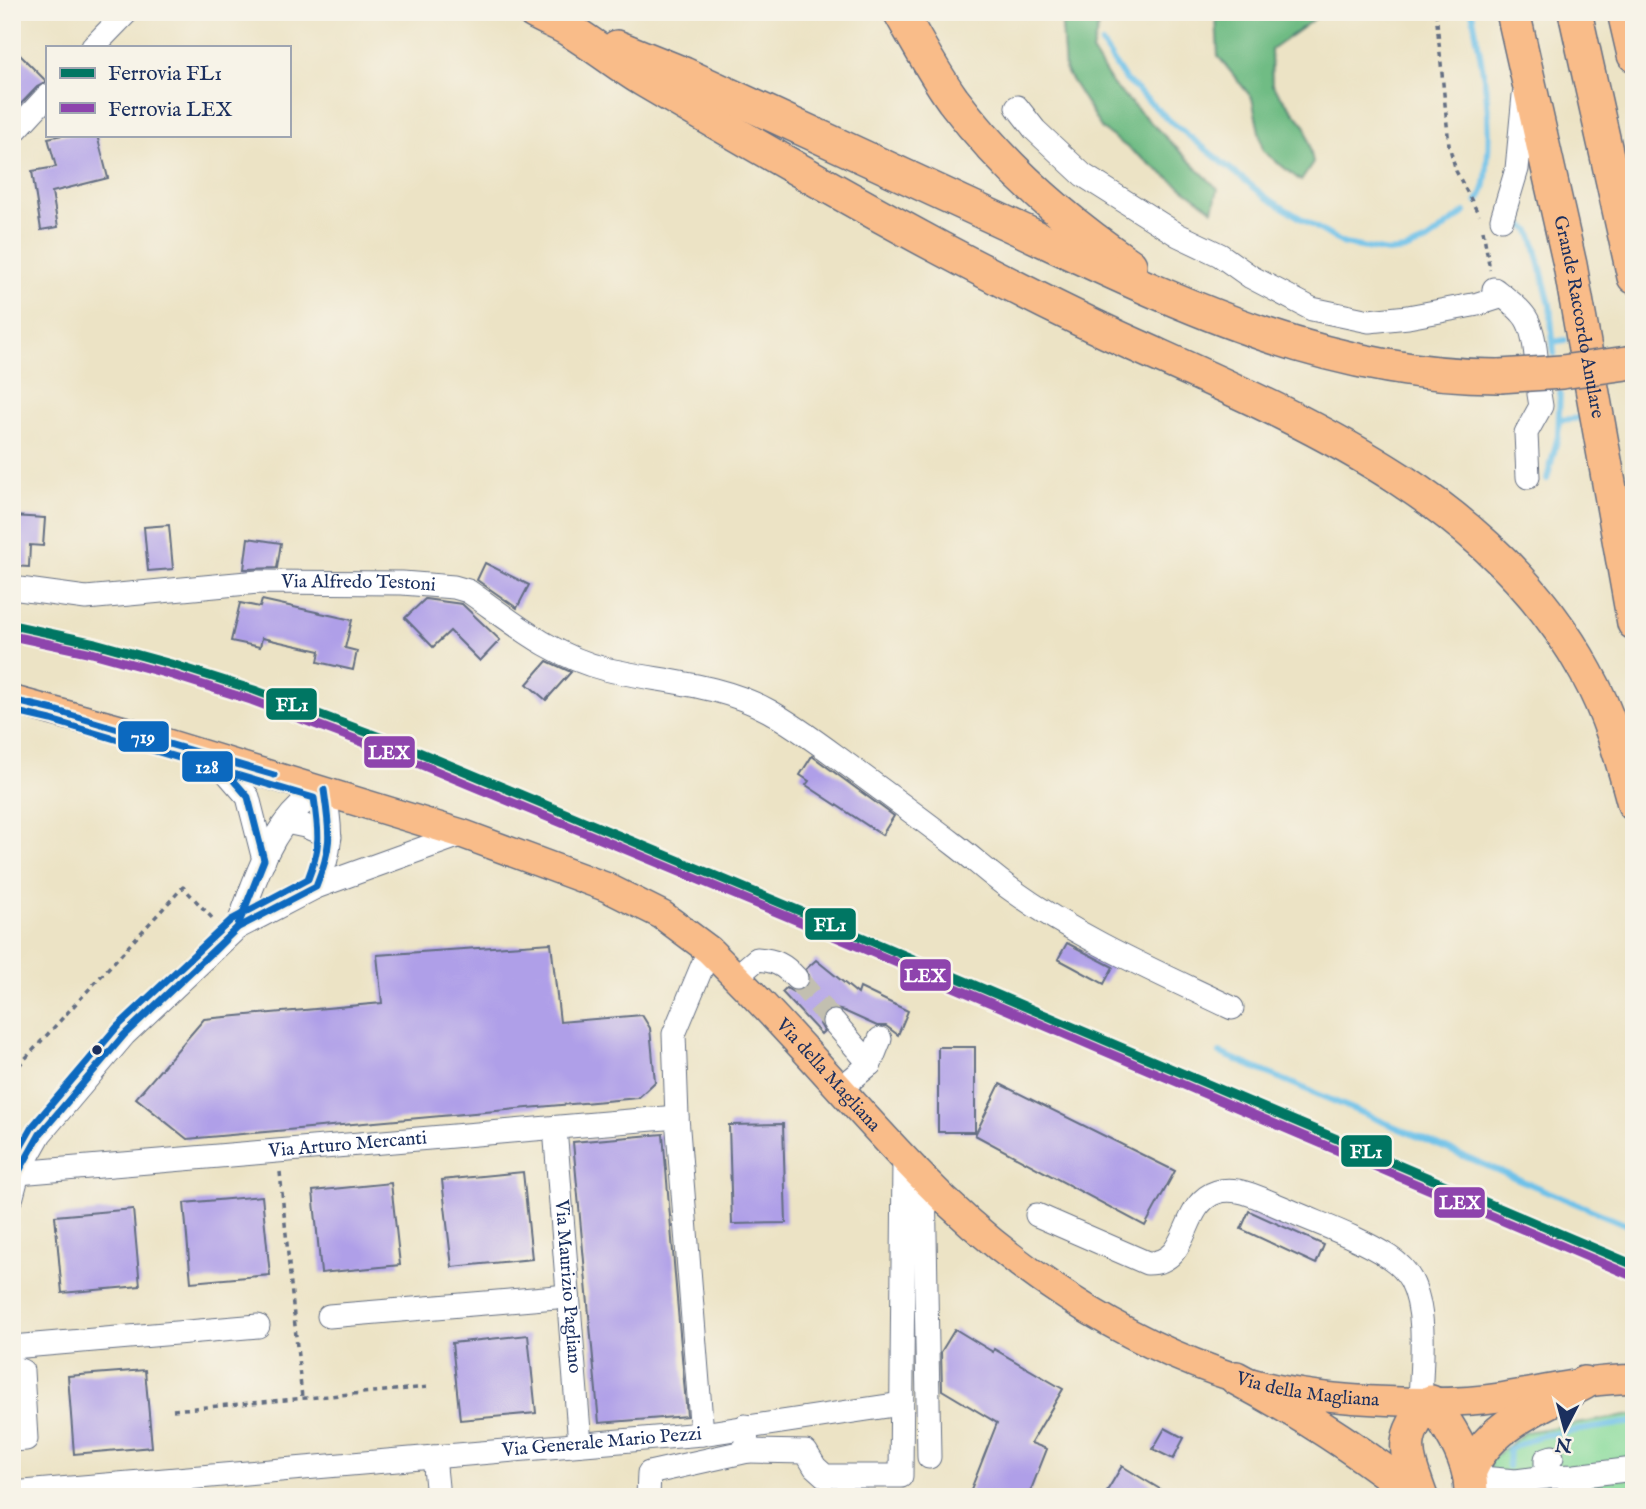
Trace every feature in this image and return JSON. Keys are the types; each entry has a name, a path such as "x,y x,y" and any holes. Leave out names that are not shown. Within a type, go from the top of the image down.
{"highway":[{"path":"534,12 571,31 673,69 1126,279 1245,329 1313,351 1381,366 1436,373 1500,376 1562,372 1634,362"},
{"path":"900,12 925,57 961,110 1006,161 1044,198 1143,274 1245,329"},
{"name":"Grande Raccordo Anulare","path":"1513,12 1570,265 1634,623"},
{"path":"1575,12 1634,276"},
{"path":"1623,12 1634,55"},
{"path":"571,31 645,81 923,239 1053,306 1311,427 1371,459 1431,499 1458,520 1508,567 1570,645 1603,706 1634,804"},
{"path":"1236,1378 1345,1442 1419,1497"},
{"path":"1471,1487 1481,1449 1491,1438 1517,1419 1584,1383"},
{"path":"1419,1497 1408,1456 1407,1439 1426,1402 1450,1429 1471,1487"}],"main road":[{"name":"Via della Magliana","path":"12,700 324,790 463,834 606,887 662,915 709,950 924,1179 1017,1262 1065,1295 1131,1333 1236,1378 1276,1389 1325,1396 1426,1402 1502,1397 1584,1383 1634,1379"}],"street":[{"path":"94,46 127,12"},
{"path":"1488,221 1517,169 1527,72"},
{"path":"12,134 46,97"},
{"path":"1017,107 1044,139 1092,181 1178,235 1220,255 1251,277 1312,309 1369,321 1478,304 1498,293 1520,310 1533,328 1536,356"},
{"path":"1528,477 1526,433 1541,406 1539,394"},
{"name":"Via Alfredo Testoni","path":"12,588 86,598 258,582 402,583 454,587 468,591 542,644 603,668 714,689 771,712 823,747 956,845 1011,890 1049,915 1086,937 1231,1008"},
{"path":"214,758 248,797 264,860"},
{"path":"237,928 264,860 286,822 302,805 324,790 330,837 327,860 316,887"},
{"path":"286,822 330,837"},
{"path":"15,1185 40,1134 124,1035 237,928 316,887 463,834"},
{"name":"Via Generale Mario Pezzi","path":"12,1493 182,1488 434,1457 702,1434 677,1117 674,1034 709,950"},
{"path":"736,977 757,960 773,960 787,968 796,978"},
{"path":"834,1022 870,1064"},
{"path":"841,1088 870,1064 880,1039"},
{"name":"Via Arturo Mercanti","path":"15,1185 278,1152 677,1117"},
{"name":"Via Maurizio Pagliano","path":"555,1128 580,1444"},
{"path":"648,1497 649,1473 748,1451 806,1452 815,1467 825,1476 901,1476 904,1158"},
{"path":"924,1179 929,1457"},
{"path":"1037,1215 1147,1263 1169,1258 1179,1246 1195,1209 1215,1192 1226,1190 1248,1194 1356,1239 1392,1259 1408,1274 1413,1283 1420,1317 1426,1402"},
{"path":"329,1316 568,1296"},
{"path":"12,1347 258,1326"},
{"path":"12,1367 22,1371 26,1439 12,1440"},
{"path":"702,1434 901,1404"},
{"path":"745,1426 748,1451"},
{"path":"434,1457 438,1497"},
{"path":"1471,1487 1481,1478 1516,1481 1549,1467 1575,1476 1634,1469"}],"path":[{"path":"1436,12 1449,145 1456,171 1488,221 1498,293"},
{"path":"12,1073 183,887"},
{"path":"278,1152 302,1398"},
{"path":"173,1410 429,1387"}],"green space":[{"path":"1061,12 1102,12 1092,51 1113,85 1218,189 1213,210 1102,129 1065,70"},
{"path":"1218,12 1324,12 1271,50 1272,85 1306,127 1313,163 1301,181 1263,151 1252,98 1218,56"},
{"path":"1634,1415 1634,1497 1485,1497 1490,1461 1525,1432"}],"building":[{"path":"12,47 46,82 37,87 12,113"},
{"path":"97,136 108,178 52,192 58,227 41,230 32,171 56,167 48,138"},
{"path":"12,516 45,518 43,546 30,545 29,567 12,566"},
{"path":"169,525 173,569 148,571 144,527"},
{"path":"248,538 281,543 277,568 244,569"},
{"path":"485,563 529,585 517,608 477,580"},
{"path":"425,599 462,604 500,640 480,661 450,631 433,647 405,618"},
{"path":"262,600 352,620 345,648 357,651 353,670 318,662 320,651 262,638 260,647 231,641 240,603 260,607"},
{"path":"547,661 571,672 546,700 527,684"},
{"path":"812,756 894,816 882,835 806,785 809,781 800,775"},
{"path":"551,943 560,1022 642,1015 650,1028 655,1082 638,1098 187,1139 136,1098 204,1019 382,1003 377,955"},
{"path":"1067,943 1113,967 1104,984 1058,959"},
{"path":"816,960 858,994 860,988 908,1011 898,1035 886,1026 877,1026 832,1008 825,1011 821,1017 820,1024 824,1031 821,1034 782,992 786,988 793,992 805,988 810,981 806,969"},
{"path":"938,1047 975,1047 975,1132 938,1132"},
{"path":"1000,1084 1175,1171 1145,1226 975,1135"},
{"path":"783,1124 786,1223 732,1224 729,1125"},
{"path":"663,1134 687,1416 599,1423 573,1142"},
{"path":"523,1172 532,1259 452,1267 442,1180"},
{"path":"391,1183 400,1265 321,1273 313,1191"},
{"path":"262,1196 270,1275 191,1282 184,1203"},
{"path":"133,1209 140,1286 62,1293 55,1216"},
{"path":"1249,1211 1324,1245 1316,1264 1241,1229"},
{"path":"955,1329 1063,1389 1031,1443 1047,1449 1028,1497 968,1497 997,1423 942,1390 941,1352"},
{"path":"528,1335 536,1413 460,1420 452,1343"},
{"path":"145,1370 152,1447 74,1454 68,1376"},
{"path":"1165,1428 1184,1438 1173,1459 1153,1449"},
{"path":"1122,1466 1173,1497 1117,1497 1107,1491"}],"waterway":[{"path":"1472,12 1489,125 1486,179 1477,201"},
{"path":"1102,44 1124,78 1169,120 1267,198 1344,244 1388,252 1405,250 1427,241 1465,212"},
{"path":"1517,220 1530,231 1534,241 1550,305 1554,354"},
{"path":"1553,342 1565,340"},
{"path":"1547,479 1558,436 1560,393"},
{"path":"1560,420 1581,418"},
{"path":"1220,1053 1634,1228"},
{"path":"1508,1466 1509,1449 1539,1436 1634,1422"},
{"path":"1508,1493 1509,1497"}],"tunnel":[{"path":"796,978 834,1022"}],"rail line":[{"name":"FL1","path":"12,625 95,643 175,665 254,690 409,748 1634,1265"},
{"name":"LEX","path":"12,636 92,653 172,675 251,700 405,758 815,928 1630,1275"}],"transit line":[{"name":"719","path":"12,700 274,775"},
{"name":"128","path":"12,711 51,720 314,798 318,839 308,879 231,920 117,1027 32,1127 12,1162"},
{"name":"719","path":"213,952 237,928 264,860 248,797 214,758"},
{"name":"719","path":"12,1195 18,1173 40,1134 124,1035 237,928 316,887 329,839 324,790"}]}
